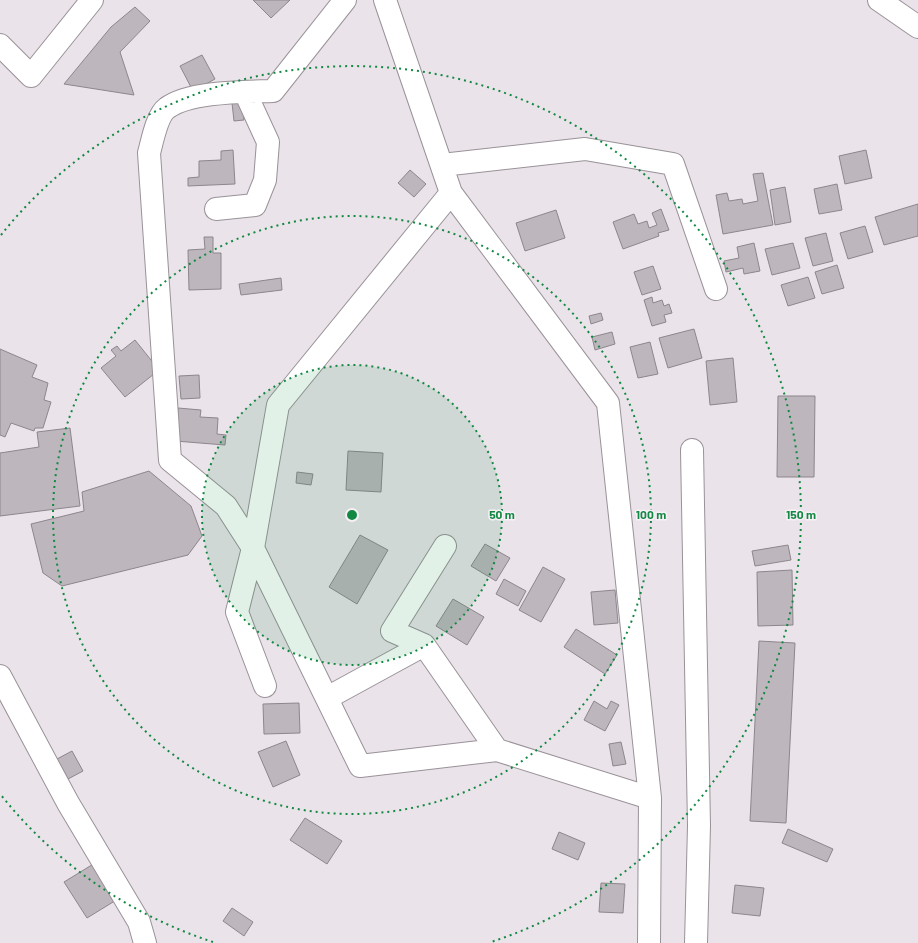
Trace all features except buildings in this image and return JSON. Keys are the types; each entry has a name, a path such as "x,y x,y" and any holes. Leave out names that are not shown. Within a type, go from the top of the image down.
{"street":[{"path":"0,45 31,76 92,0"},
{"path":"345,0 273,91 220,93 186,99 166,108 155,128 149,153 170,460 226,506 253,548 360,766 497,750 650,798"},
{"path":"385,0 451,193 608,403 650,798 649,943"},
{"path":"879,0 918,27"},
{"path":"216,209 255,205 265,180 268,142 245,92"},
{"path":"442,165 585,149 673,164 716,288"},
{"path":"265,686 237,612 253,548 278,405 451,193"},
{"path":"692,450 699,826 696,943"},
{"path":"445,546 392,631 424,645 497,750"},
{"path":"327,698 424,645"},
{"path":"0,676 68,803 139,922 145,943"}]}
